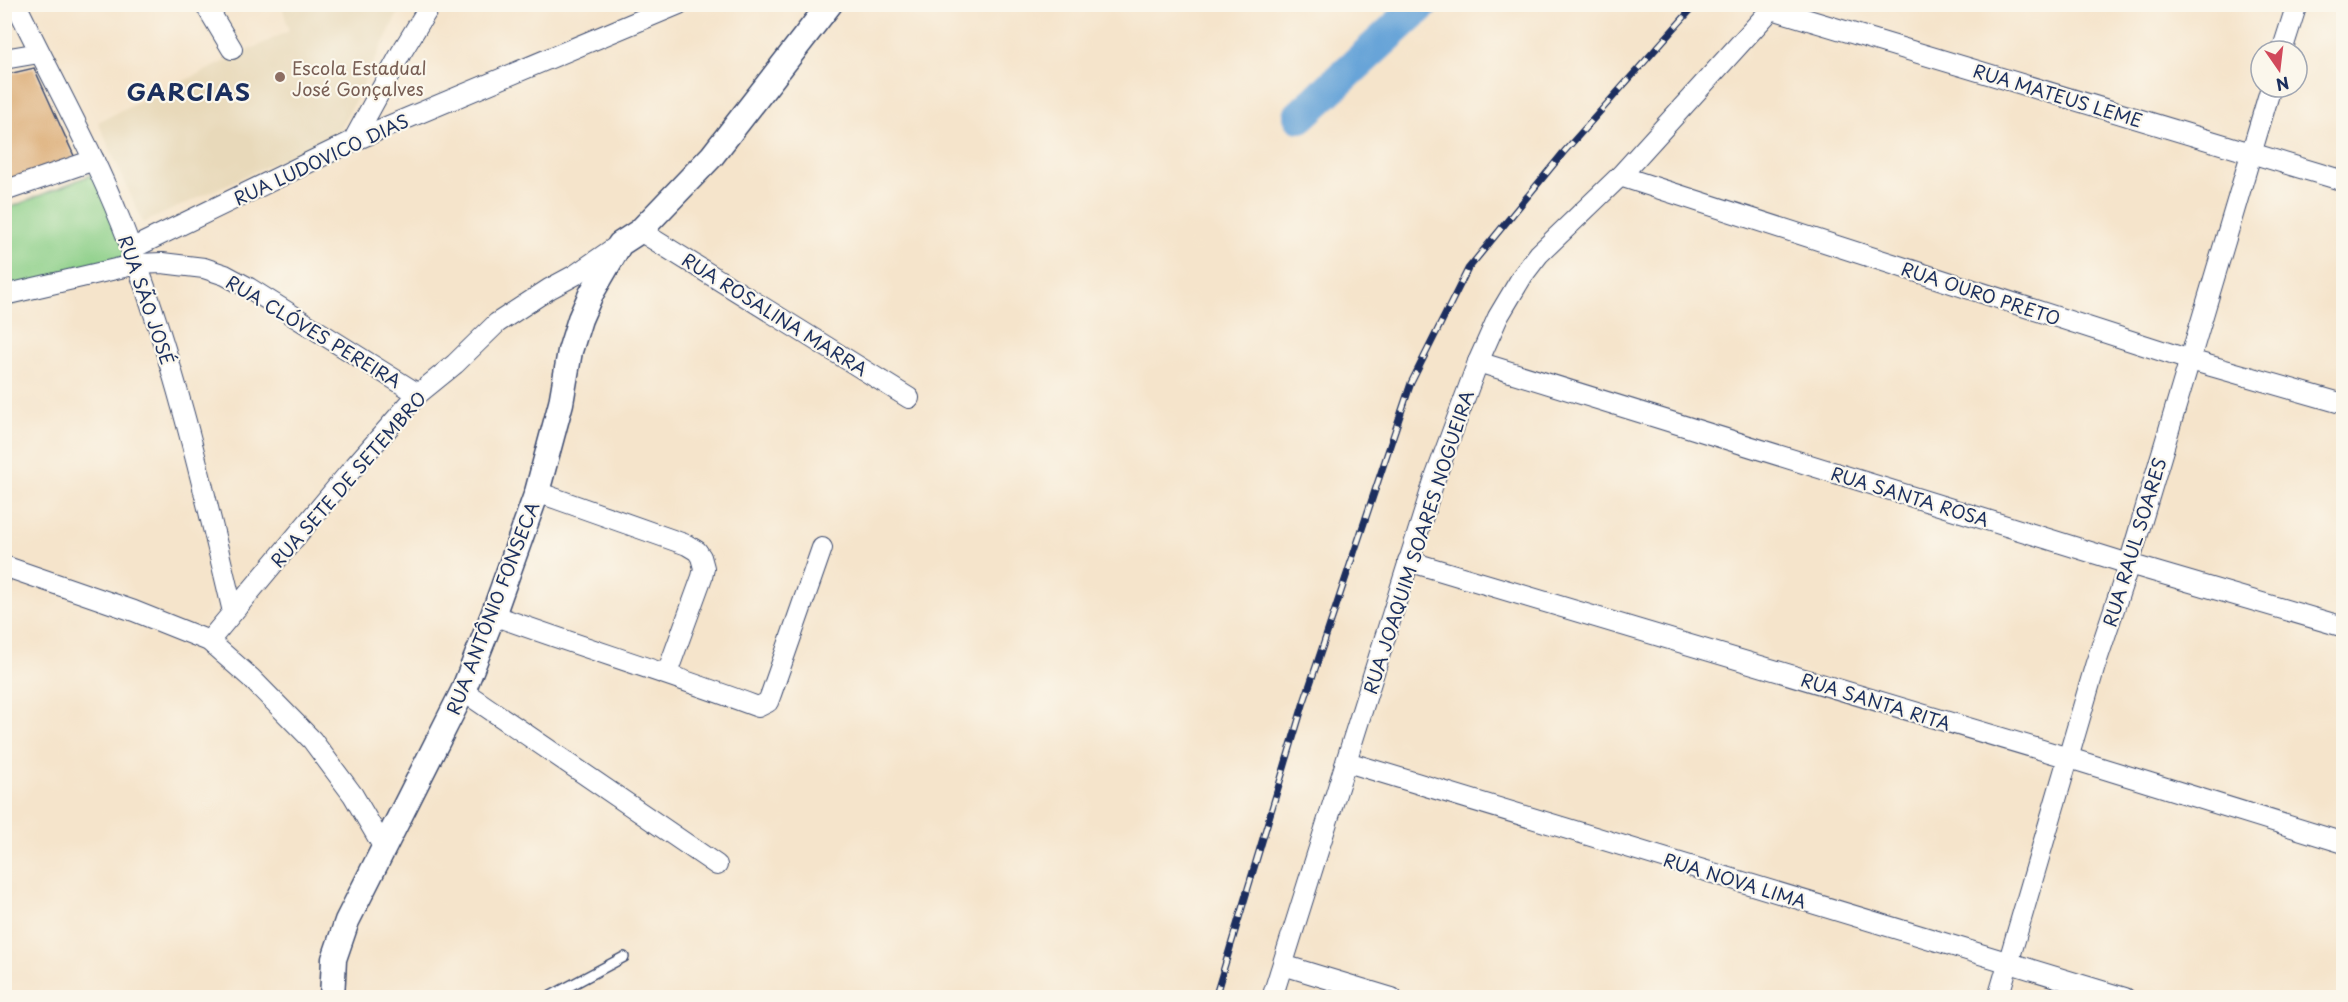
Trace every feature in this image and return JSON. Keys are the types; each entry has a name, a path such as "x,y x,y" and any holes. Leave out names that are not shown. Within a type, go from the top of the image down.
{"street":[{"name":"RUA SÃO JOSÉ","path":"16,4 94,160 134,256 180,398 233,612"},
{"path":"205,4 232,49"},
{"path":"353,141 401,53 431,4"},
{"name":"RUA LUDOVICO DIAS","path":"134,256 353,141 679,4"},
{"name":"RUA SETE DE SETEMBRO","path":"209,641 353,468 418,394 497,323 575,275 630,237 712,156 830,4"},
{"path":"2286,39 2297,4"},
{"name":"RUA MATEUS LEME","path":"1774,7 2343,181"},
{"name":"RUA JOAQUIM SOARES NOGUEIRA","path":"1272,998 1454,421 1478,362 1510,294 1539,254 1620,176 1774,7"},
{"path":"4,59 39,53"},
{"name":"RUA RAUL SOARES","path":"1998,998 2095,666 2129,564 2267,99"},
{"path":"4,191 94,160"},
{"name":"RUA OURO PRETO","path":"1620,176 2190,360 2343,404"},
{"name":"RUA ROSALINA MARRA","path":"630,237 909,398"},
{"name":"RUA ANTÔNIO FONSECA","path":"332,998 334,959 340,939 463,691 537,492 561,403 570,351 580,319 591,294 630,237"},
{"path":"4,295 134,256"},
{"name":"RUA CLÓVES PEREIRA","path":"134,256 186,264 225,275 418,394"},
{"name":"RUA SANTA ROSA","path":"1478,362 2129,564 2343,627"},
{"path":"537,492 672,539 699,554 703,561 702,577 667,673"},
{"path":"492,615 586,649 667,673 758,707 768,702 822,548"},
{"name":"RUA SANTA RITA","path":"1408,561 2069,758 2343,843"},
{"path":"6,572 134,611 209,641 251,678 312,740 353,795 384,848"},
{"path":"463,691 717,865"},
{"name":"RUA NOVA LIMA","path":"1347,762 2125,998"},
{"path":"1283,965 1392,998"}],"lane":[{"path":"546,998 624,957"}],"shaded area":[{"name":"Escola Estadual José Gonçalves","path":"282,5 402,5 339,133 143,223 98,122 289,31"}],"green space":[{"path":"98,172 137,267 10,305 5,287 4,210"}],"building":[{"path":"34,68 75,158 4,186 4,75"}],"waterway":[{"path":"1300,116 1422,4"}],"railway":[{"path":"1215,998 1303,705 1411,383 1468,269 1563,153 1696,4"}],"place":[{"name":"Escola Estadual José Gonçalves","path":"280,77"}],"district":[{"name":"GARCIAS","path":"189,91"}]}
